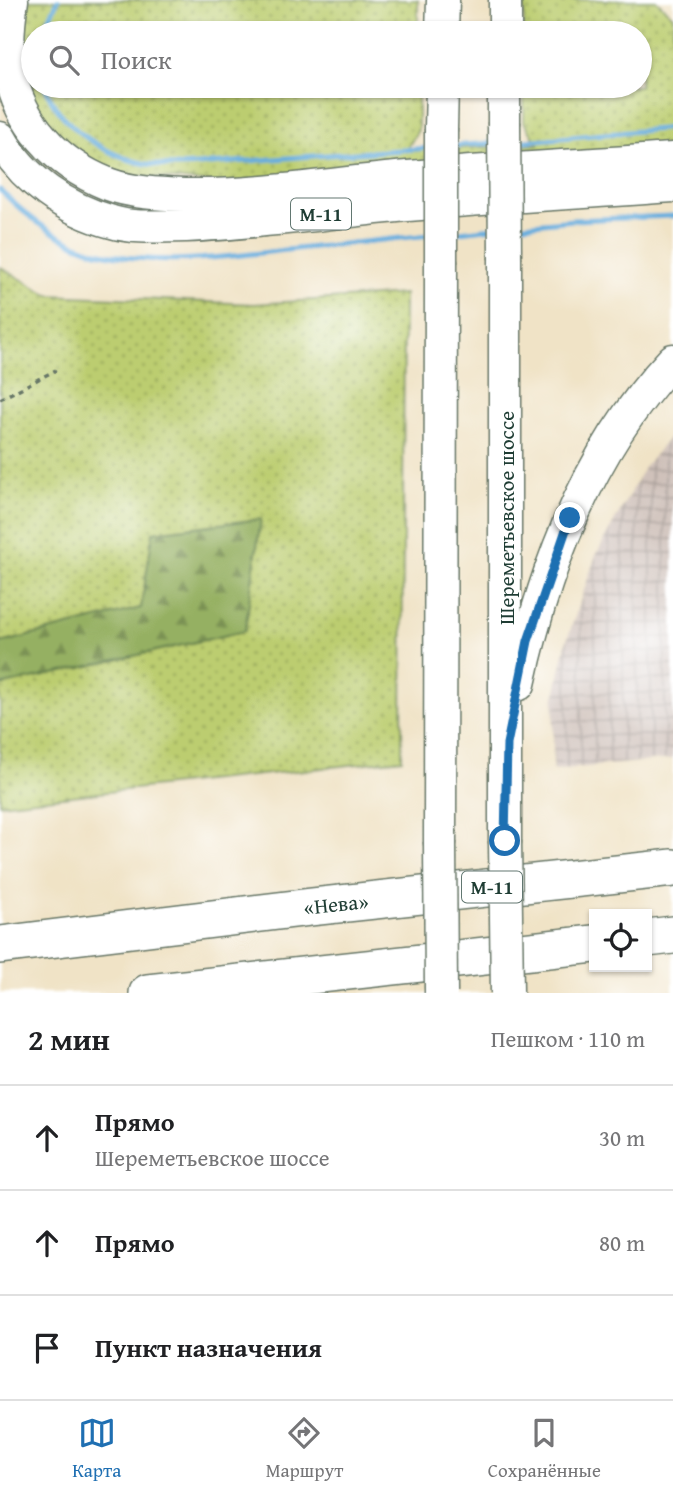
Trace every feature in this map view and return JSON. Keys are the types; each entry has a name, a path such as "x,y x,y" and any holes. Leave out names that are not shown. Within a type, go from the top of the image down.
{"highway":[{"name":"«Нева»","path":"0,945 324,905 673,868"},
{"path":"652,937 673,935"},
{"path":"148,993 589,945"}],"main road":[{"name":"М-11","path":"12,0 6,37 9,68 17,99 31,127 62,158 79,170 110,185 157,194 230,196 409,177 673,159"},
{"path":"505,0 505,21"},
{"path":"440,993 442,98"},
{"name":"Шереметьевское шоссе","path":"504,98 507,993"},
{"name":"М-11","path":"0,138 27,174 55,198 114,223 157,227 222,224 408,205 673,186"},
{"path":"507,744 528,641 570,518 627,417 655,378 673,359"}],"path":[{"path":"0,399 56,370"}],"shaded area":[{"path":"673,433 673,759 553,770 554,700 566,643 596,555 645,466"}],"green space":[{"path":"25,0 418,0 418,21 24,21"},
{"path":"524,0 656,0 673,16 673,147 227,184 114,174 61,143 33,98 418,98 418,130 406,151 538,144 524,122 524,98 652,98 652,21 524,21"},
{"path":"0,267 49,295 254,304 404,294 402,759 0,804 0,686 244,631 141,608 0,643"},
{"path":"261,519 245,631 0,686 0,643 141,608 153,532"}],"waterway":[{"path":"48,21 58,0"},
{"path":"51,98 61,114 86,137 116,154 147,164 198,165 430,148"},
{"path":"513,142 673,128"},
{"path":"450,146 493,143"},
{"path":"0,190 33,219 70,242 97,252 142,259 210,258 430,235"},
{"path":"513,226 573,220 673,216"},
{"path":"451,233 493,228"}],"route":[{"path":"505,841 507,744 528,641 570,518"}]}
